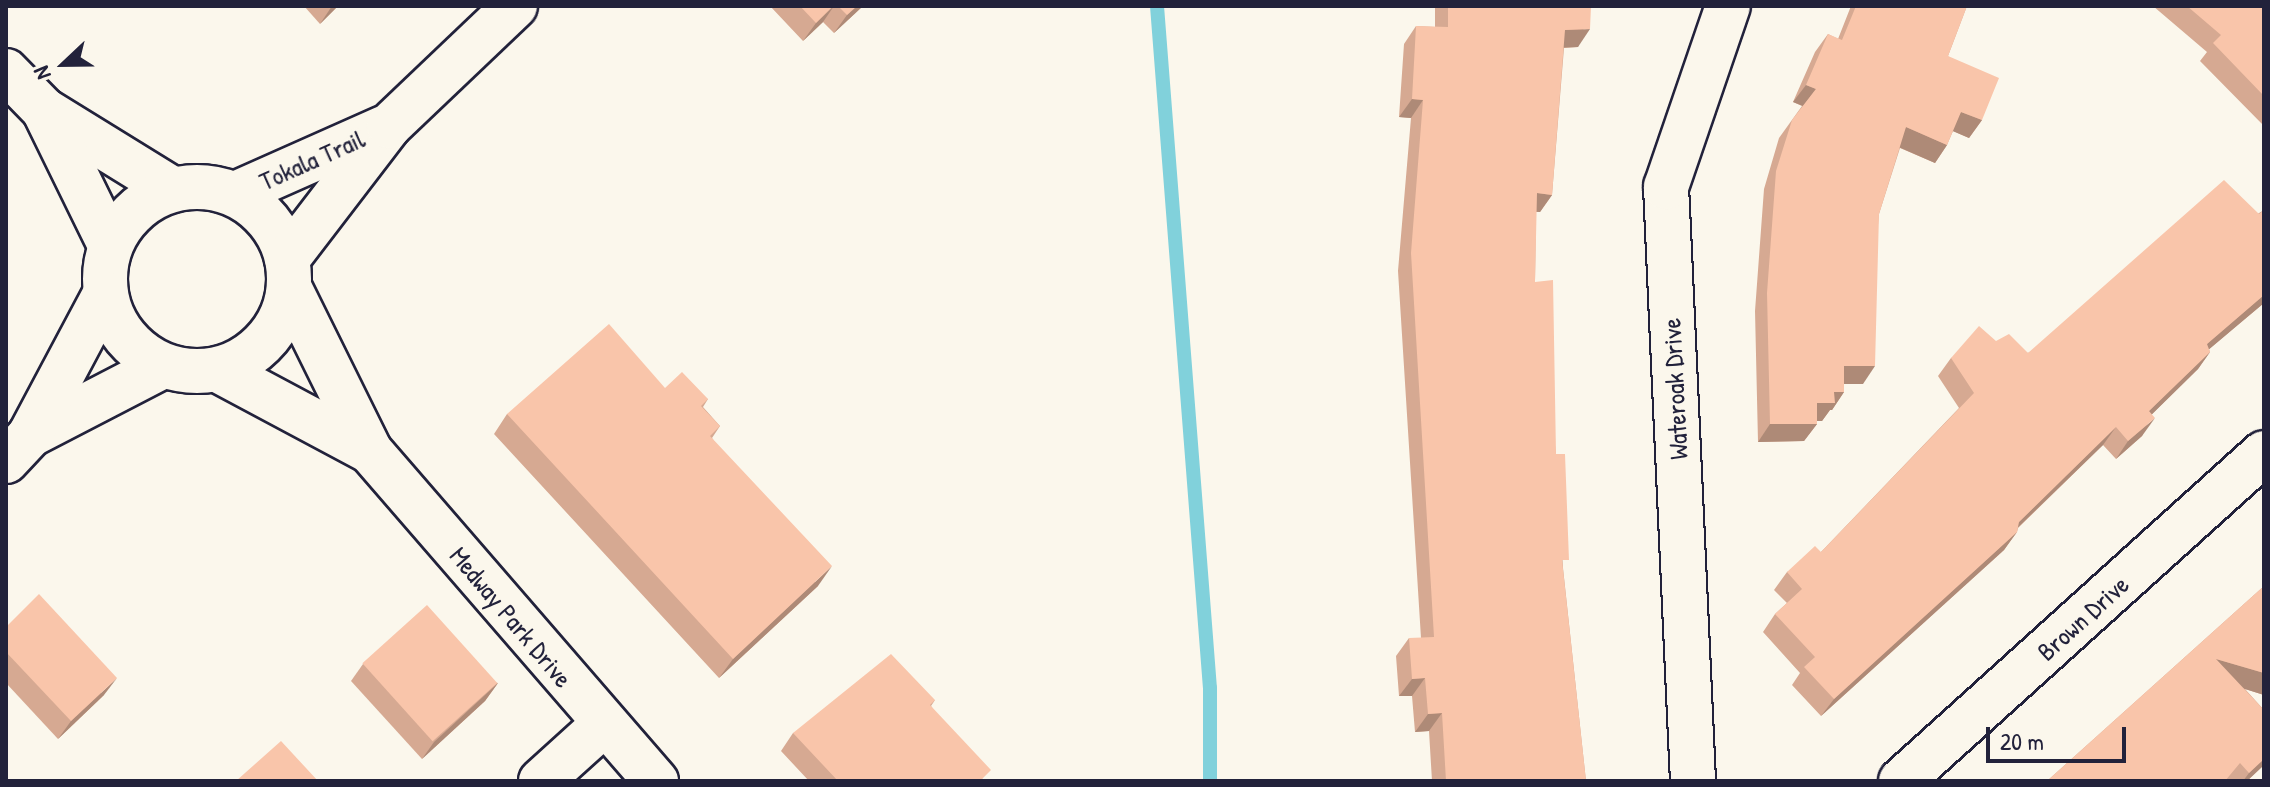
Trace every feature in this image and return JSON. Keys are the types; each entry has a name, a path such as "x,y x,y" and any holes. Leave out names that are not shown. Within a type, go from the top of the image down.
{"street":[{"name":"Tokala Trail","path":"288,273 389,126 515,6"},
{"name":"Wateroak Drive","path":"1693,781 1666,187 1728,6"},
{"path":"6,71 44,110 172,189 235,194 277,232 288,273 267,341 218,370 163,366 135,350 105,294"},
{"path":"18,448 105,294 110,245 44,110"},
{"name":"Tokala Trail","path":"235,194 389,126"},
{"path":"110,245 146,201 172,189"},
{"name":"Medway Park Drive","path":"288,273 370,451 603,725 656,781"},
{"path":"18,448 163,366"},
{"name":"Medway Park Drive","path":"218,370 370,451"},
{"name":"Brown Drive","path":"1901,781 2264,453"},
{"path":"541,781 603,725"}],"building":[{"path":"800,6 833,6 816,23"},
{"path":"838,6 857,6 847,15"},
{"path":"1448,6 1591,6 1590,29 1565,30 1552,195 1537,193 1535,282 1553,280 1556,454 1565,454 1569,560 1562,560 1586,781 1446,781 1442,713 1428,714 1425,678 1412,679 1409,638 1434,637 1411,253 1423,100 1412,99 1416,26 1448,27"},
{"path":"1856,6 1967,6 1948,56 1999,78 1982,120 1961,112 1947,145 1906,127 1879,214 1875,366 1844,366 1844,392 1834,392 1835,403 1817,403 1817,424 1770,424 1767,293 1776,171 1792,120 1816,89 1806,85 1828,34 1842,40"},
{"path":"2187,6 2264,6 2264,96 2213,43 2221,35"},
{"path":"2224,180 2259,214 2264,210 2264,295 2207,344 2210,352 2149,411 2155,418 2128,441 2116,427 2019,522 2017,532 1834,699 1804,667 1815,657 1775,614 1802,589 1787,572 1815,546 1821,552 1974,393 1951,358 1979,326 1996,341 2009,334 2028,353"},
{"path":"609,324 665,388 682,372 708,399 701,406 720,426 710,436 832,566 733,659 507,414"},
{"path":"2264,586 2264,673 2216,659 2264,710 2264,759 2249,773 2240,763 2225,781 2047,781"},
{"path":"39,594 117,678 71,721 6,652 6,627"},
{"path":"427,605 497,683 433,741 362,663"},
{"path":"891,654 935,700 930,705 991,770 980,781 838,781 793,733"},
{"path":"281,741 318,781 236,781"}],"waterway":[{"path":"1157,6 1210,688 1210,781"}]}
